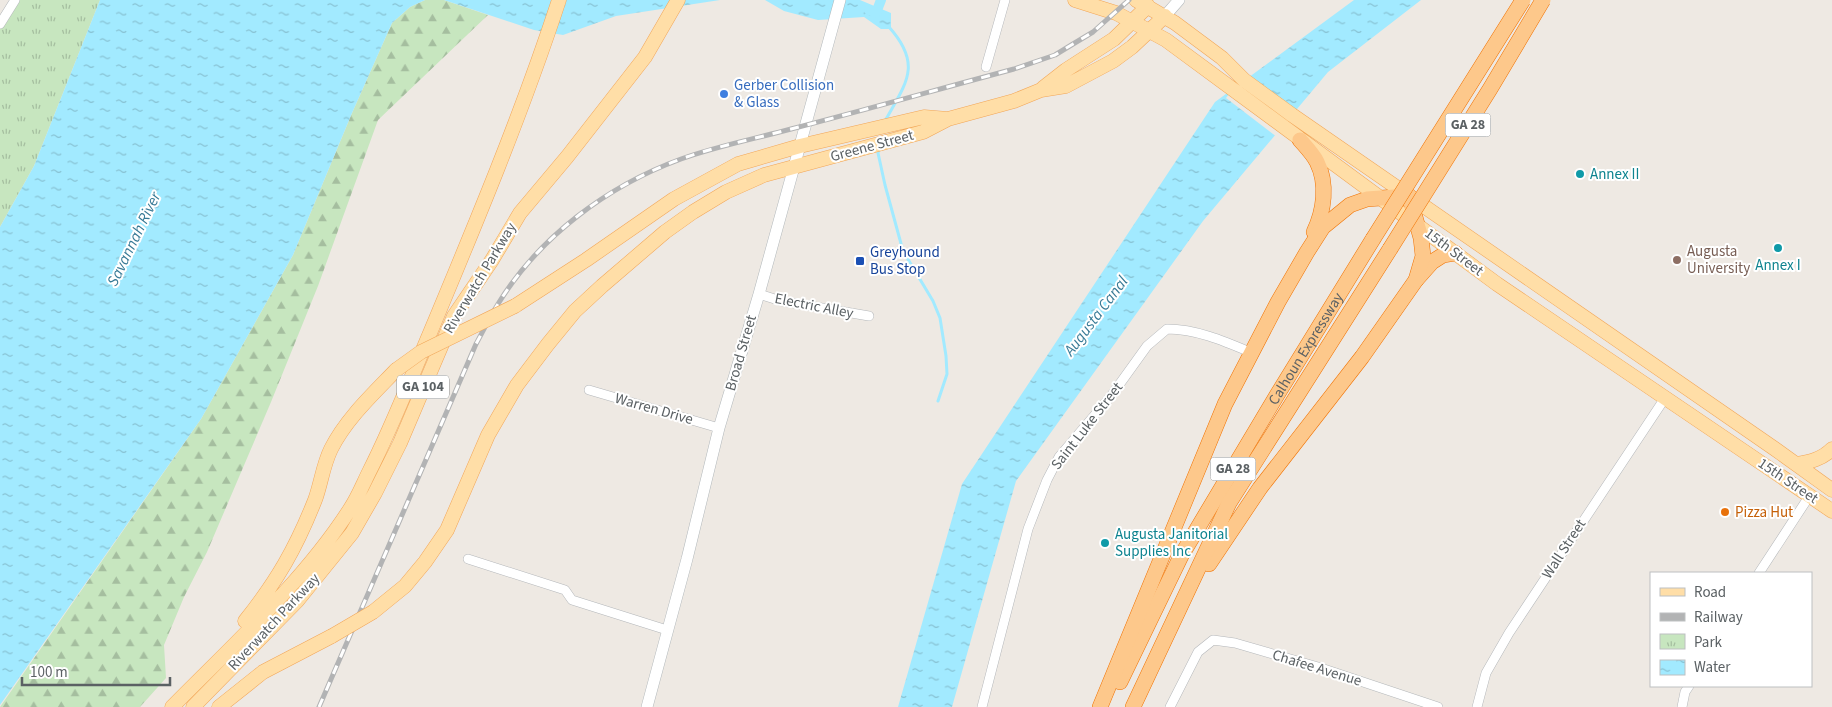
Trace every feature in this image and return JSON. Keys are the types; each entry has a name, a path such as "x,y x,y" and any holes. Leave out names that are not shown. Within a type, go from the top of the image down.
{"highway":[{"name":"Calhoun Expressway","path":"1108,707 1181,556 1277,395 1523,0"},
{"name":"Calhoun Expressway","path":"1133,707 1229,503 1500,74 1543,0"},
{"path":"1300,140 1316,160 1322,175 1323,188 1321,218 1311,237 1307,252"},
{"path":"1100,707 1225,404 1250,352 1323,227 1350,205 1367,199 1409,196 1418,225 1423,256 1416,280"},
{"path":"1177,614 1260,488 1362,357 1416,280 1432,262 1443,255 1455,253"}],"main road":[{"name":"Riverwatch Parkway","path":"172,707 253,626 306,567 351,508 384,442 488,194 528,86 537,67 559,0"},
{"name":"Riverwatch Parkway","path":"193,707 296,601 352,533 400,443 454,316 492,260 520,213 567,158 645,57 678,0"},
{"name":"Broad Street","path":"647,707 719,428 759,294 840,0"},
{"name":"15th Street","path":"1075,0 1116,13 1166,40 1497,284 1832,511"},
{"name":"Greene Street","path":"219,707 264,672 373,612 405,586 425,562 447,530 488,436 517,385 548,344 575,311 666,232 693,212 726,192 764,175 923,132 948,119 1014,101 1041,90 1066,86 1097,70 1132,47 1179,0"},
{"name":"15th Street","path":"1146,2 1222,58 1244,80 1292,115 1832,490"},
{"name":"Greene Street","path":"1041,90 1066,70 1114,39 1146,2"},
{"name":"Greene Street","path":"197,682 267,593 291,555 317,495 331,450 352,419 396,370 421,352 514,306 586,260 674,199 711,177 738,164 800,146 924,117 948,119"},
{"path":"1796,464 1812,462 1825,456 1832,449"}],"street":[{"path":"0,24 15,0"},
{"path":"986,67 1005,0"},
{"name":"Electric Alley","path":"759,294 782,301 869,316"},
{"name":"Saint Luke Street","path":"982,707 1028,529 1047,480 1059,457 1111,396 1147,346 1168,329 1190,332 1225,341 1250,352"},
{"name":"Warren Drive","path":"590,390 719,428"},
{"name":"Wall Street","path":"1477,707 1486,673 1509,632 1665,398"},
{"path":"1760,572 1810,496"},
{"path":"468,559 565,590 572,600 667,630"},
{"name":"Chafee Avenue","path":"1170,707 1198,652 1213,640 1234,642 1318,667 1438,707"},
{"path":"1682,707 1685,692 1688,687"}],"green space":[{"path":"15,0 100,0 34,166 0,227 0,24"},
{"path":"425,0 444,0 488,15 378,120 318,286 271,402 207,552 184,597 164,645 166,678 140,707 0,707 201,419 293,255 392,23 410,7"}],"water":[{"name":"Savannah River","path":"100,0 425,0 410,7 392,23 293,255 201,419 0,705 0,227 34,166"},
{"path":"444,0 720,0 616,16 563,35 534,30"},
{"path":"765,0 860,0 891,13 891,29 881,29 864,17 818,20 784,11"},
{"name":"Augusta Canal","path":"1354,0 1421,0 1328,72 1203,221 1016,481 952,707 898,707 962,484 1215,102"}],"pier":[{"path":"1241,78 1297,112 1277,137 1226,98"}],"waterway":[{"path":"869,10 876,13 881,0"},
{"path":"885,121 899,96 908,74 906,52 889,27"},
{"path":"879,149 878,153 885,185 903,251 933,301 940,318 947,374 938,401"}],"railway":[{"path":"319,707 476,344 495,309 515,280 533,257 554,236 601,199 654,170 708,150 1014,69 1055,55 1093,32 1129,0"}],"place":[{"name":"Gerber Collision & Glass","path":"724,94"},
{"name":"Annex II","path":"1580,174"},
{"name":"Annex I","path":"1778,248"},
{"name":"Augusta University","path":"1677,260"},
{"name":"Greyhound Bus Stop","path":"860,261"},
{"name":"Pizza Hut","path":"1725,512"},
{"name":"Augusta Janitorial Supplies Inc","path":"1105,543"}]}
